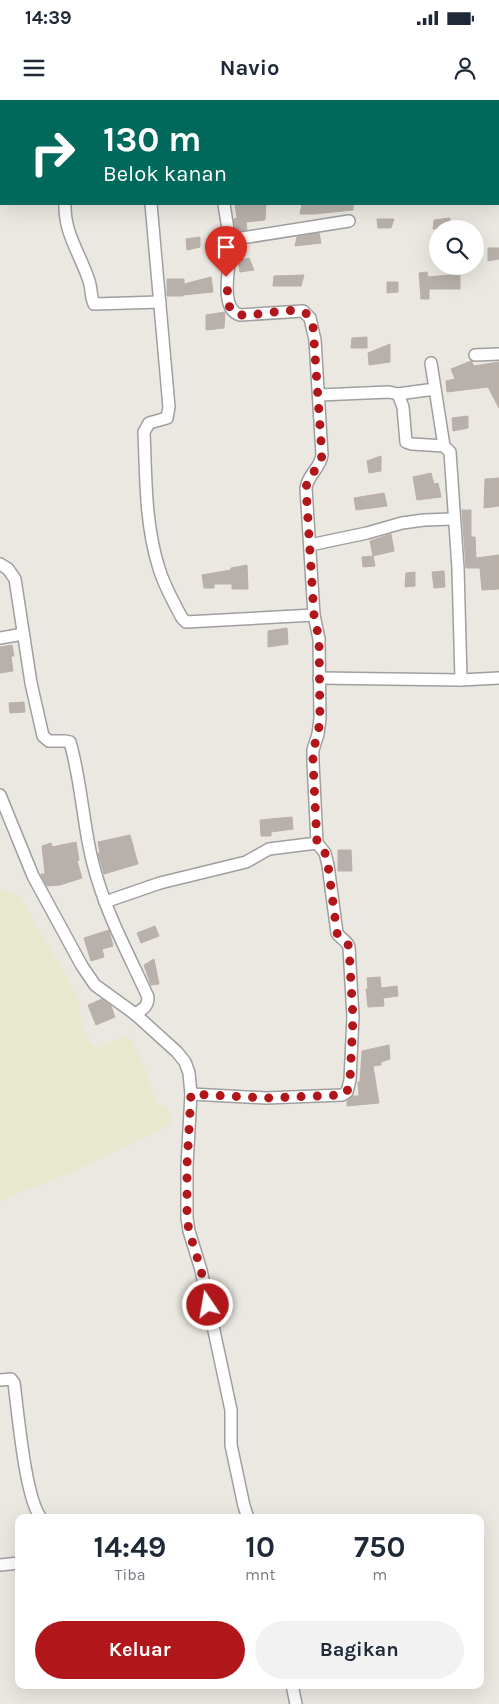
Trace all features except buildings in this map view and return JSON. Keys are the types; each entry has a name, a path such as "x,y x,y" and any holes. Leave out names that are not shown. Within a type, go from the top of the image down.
{"street":[{"path":"65,205 66,224 89,278 90,296 94,304 160,302"},
{"path":"151,205 168,414 167,418 163,420 149,423 144,432 148,514 158,567 170,596 186,622 314,615"},
{"path":"191,1094 266,1098 342,1095 347,1092 350,1080 353,1018 349,947 346,942 339,938 337,933 328,865 325,853 317,843 313,750 320,719 319,639 314,615 306,488 307,481 318,469 322,455 313,326 307,314 298,310 240,315 232,311 229,306 226,277 230,255 224,205"},
{"path":"229,240 349,221"},
{"path":"475,355 499,354"},
{"path":"431,363 444,446 450,452 451,458 453,519 458,568 461,680"},
{"path":"319,395 389,392 398,394 435,389"},
{"path":"398,394 403,407 406,442 444,446"},
{"path":"310,545 402,524 424,520 453,519"},
{"path":"0,564 8,569 14,579 31,683 43,736 49,741 65,740 70,742 86,832 97,880 148,997 148,1004 136,1014"},
{"path":"0,638 23,634"},
{"path":"319,678 461,680 499,678"},
{"path":"0,795 33,876 82,966 95,985 136,1014 177,1052 185,1062 189,1073 191,1094 187,1165 187,1218 201,1270 231,1410 231,1445 247,1514"},
{"path":"105,902 160,883 246,862 269,849 317,843"},
{"path":"0,1380 9,1379 14,1383 32,1498 39,1514"},
{"path":"0,1565 15,1563"},
{"path":"293,1689 296,1704"}],"green space":[{"path":"0,889 19,895 25,905 76,993 80,1003 81,1023 92,1046 104,1047 121,1036 131,1039 146,1070 156,1101 167,1108 172,1124 72,1172 0,1201"}],"route":[{"path":"208,1305 187,1218 187,1165 191,1094 266,1098 342,1095 349,1088 353,1018 352,972 349,947 346,942 339,938 337,933 328,865 325,853 317,843 313,750 320,719 319,639 314,615 306,488 307,481 313,472 318,469 322,455 313,326 307,314 298,310 247,315 235,314 229,306 226,277"}]}
